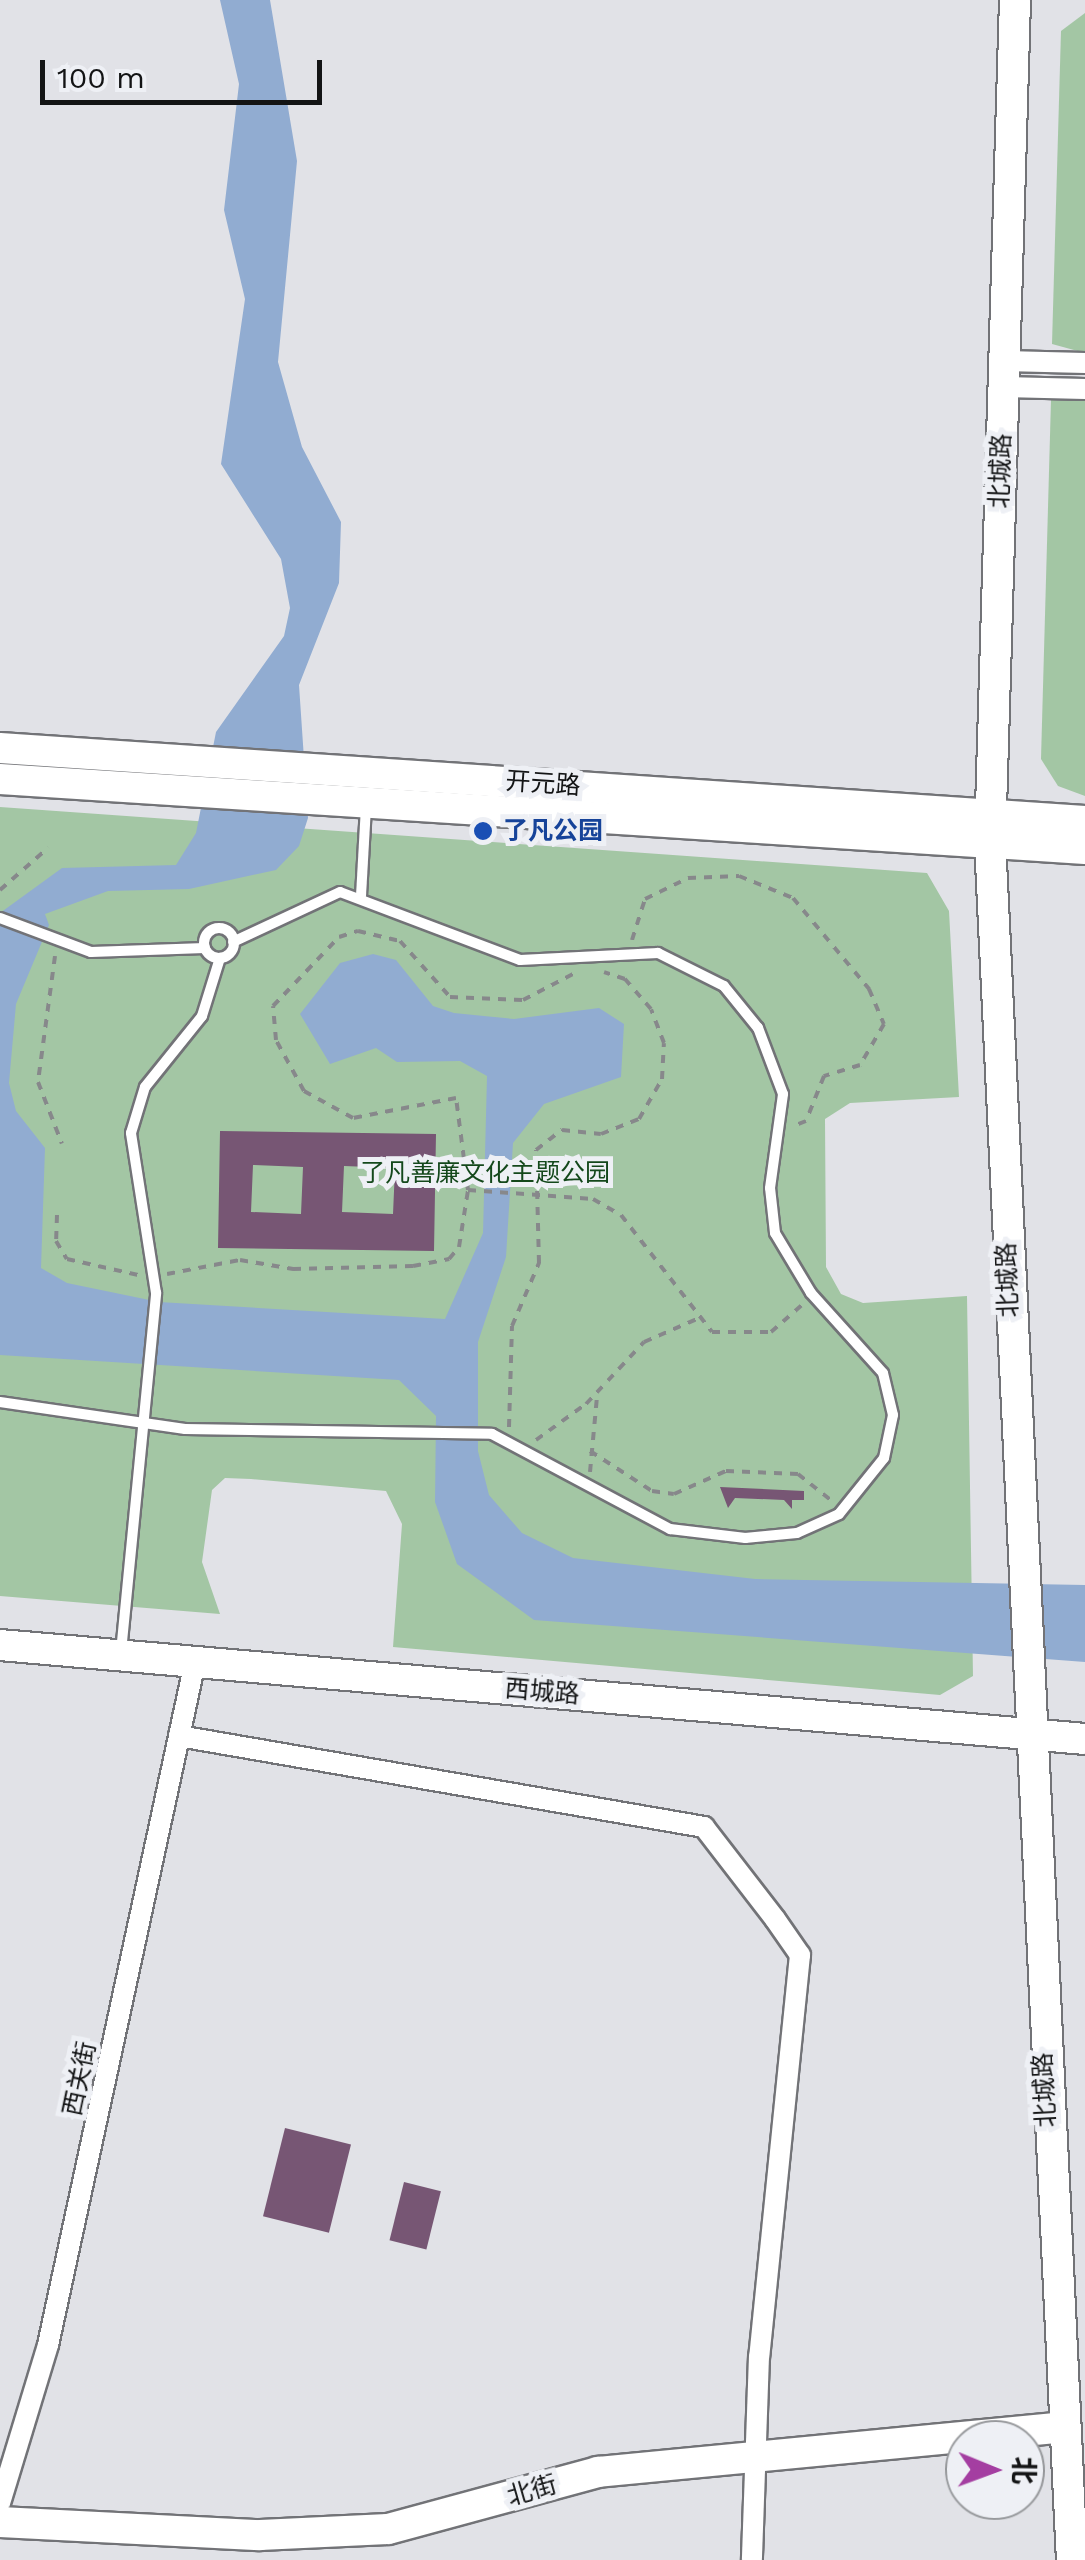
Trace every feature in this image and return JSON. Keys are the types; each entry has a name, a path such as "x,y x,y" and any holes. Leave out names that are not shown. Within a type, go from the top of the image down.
{"street":[{"name":"北城路","path":"1016,0 991,828 1026,1734 1072,2560"},
{"path":"1004,374 1085,363"},
{"path":"1004,374 1085,389"},
{"name":"开元路","path":"0,748 326,770 991,828 1085,849"},
{"name":"开元路","path":"0,779 366,805 991,828 1085,821"},
{"name":"西城路","path":"0,1644 1085,1739"},
{"name":"西关街","path":"0,2502 48,2345 195,1662"},
{"path":"179,1736 704,1827 800,1956 756,2451 752,2560"},
{"name":"北街","path":"0,2522 260,2534 388,2528 598,2472 756,2451 1064,2427"}],"lane":[{"path":"361,896 366,805"},
{"path":"0,1402 144,1425 429,1431 508,1437 590,1488 699,1534 775,1538 840,1514 884,1458 891,1392 872,1352 811,1293 775,1232 770,1188 783,1130 783,1094 745,1008 704,972 634,950 520,960 361,896 316,897 234,942 220,958 202,1016 156,1069 133,1120 135,1192 156,1293 150,1368 144,1425 120,1655"},
{"path":"0,918 45,941 114,954 205,948 220,958"},
{"path":"205,948 215,929 234,942"}],"path":[{"path":"0,890 48,848"},
{"path":"634,950 636,914 663,885 739,876 793,898 869,990 884,1024 860,1066 824,1076 806,1122 783,1130"},
{"path":"57,1215 56,1242 67,1258 154,1275 240,1260 293,1269 449,1260 468,1190 456,1098 352,1118 315,1101 284,1061 273,1006 339,937 358,931 400,941 450,997 523,1000 590,970 640,992 664,1042 655,1095 620,1128 550,1134 531,1165 539,1263 508,1348 508,1437"},
{"path":"59,944 37,1057 62,1144"},
{"path":"468,1190 593,1199 620,1215 697,1320 712,1332 771,1332 811,1293"},
{"path":"525,1446 598,1392 644,1342 697,1320"},
{"path":"590,1488 590,1451 598,1392"},
{"path":"590,1451 661,1493 726,1470 798,1474 820,1483 840,1514"}],"green space":[{"path":"1085,13 1085,353 1052,344 1061,31"},
{"path":"1051,400 1085,401 1085,796 1058,786 1041,759"},
{"name":"了凡善廉文化主题公园","path":"0,807 927,873 949,911 959,1097 850,1103 825,1119 826,1267 841,1294 863,1303 967,1296 973,1676 940,1695 393,1647 402,1524 386,1491 251,1479 225,1478 212,1490 202,1562 220,1614 0,1596"}],"water":[{"path":"220,0 270,0 297,161 278,362 302,447 341,522 339,583 299,685 308,818 299,846 276,870 189,889 108,891 45,914 49,925 16,1004 9,1083 16,1111 45,1148 41,1268 67,1283 159,1302 445,1319 483,1233 487,1076 460,1061 397,1062 376,1048 330,1064 300,1014 340,963 373,954 396,960 433,1006 454,1013 514,1019 599,1008 624,1024 621,1077 544,1104 513,1143 506,1257 478,1342 478,1451 489,1495 522,1533 573,1558 755,1579 1085,1585 1085,1662 534,1620 457,1564 435,1502 436,1416 399,1380 0,1355 0,913 62,868 176,865 196,833 216,732 284,636 290,608 281,559 221,464 245,299 224,210 239,84"}],"building":[{"path":"220,1131 436,1134 434,1251 218,1248","holes":["253,1165 303,1167 301,1214 251,1212","344,1166 395,1168 393,1214 342,1212"]},
{"path":"720,1487 804,1491 804,1500 792,1500 792,1509 784,1500 735,1498 728,1508"},
{"path":"285,2128 351,2144 329,2233 263,2216"},
{"path":"404,2182 441,2191 426,2249 389,2240"}],"place":[{"name":"了凡公园","path":"483,831"}]}
